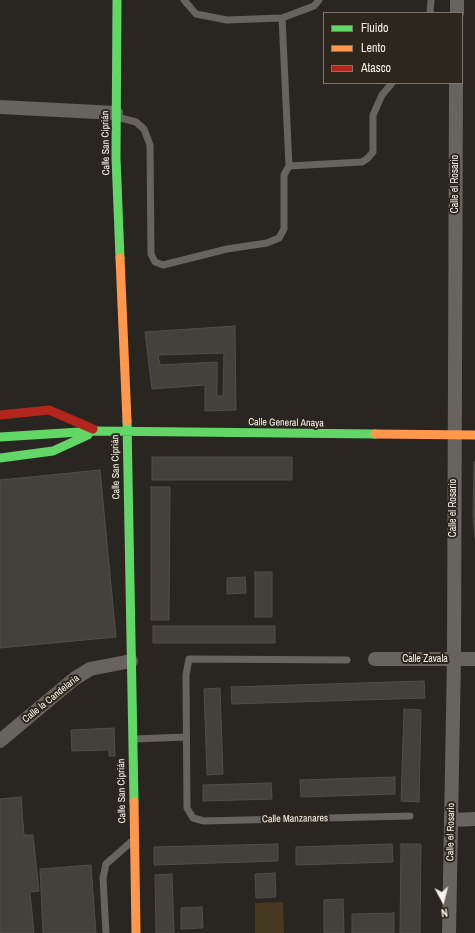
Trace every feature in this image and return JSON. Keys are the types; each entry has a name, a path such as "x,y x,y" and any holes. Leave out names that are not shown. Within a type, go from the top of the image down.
{"street":[{"name":"Calle San Ciprián","path":"117,0 116,115 127,432 136,933"},
{"path":"457,0 457,12"},
{"name":"Calle el Rosario","path":"449,933 454,659 453,436 456,84"},
{"path":"0,107 116,115"},
{"name":"Calle General Anaya","path":"0,415 49,410 96,431"},
{"name":"Calle General Anaya","path":"0,437 96,431 453,436 475,435"},
{"name":"Calle General Anaya","path":"0,458 53,452 96,431"},
{"name":"Calle Zavala","path":"375,659 475,659"},
{"name":"Calle la Candelaria","path":"0,741 74,678 90,669 131,661"},
{"path":"452,820 475,819"}],"lane":[{"path":"184,0 196,14 227,20 282,18 314,6 319,0"},
{"path":"430,12 431,0"},
{"path":"116,115 136,122 144,129 150,145 151,254 155,262 163,265 227,249 267,243 279,238 284,229 284,175 289,166 282,18"},
{"path":"289,166 362,162 368,158 373,152 373,114 382,95 391,84"},
{"path":"132,739 186,737 186,675 189,659 347,660"},
{"name":"Calle Manzanares","path":"186,737 187,808 193,818 204,821 410,816"},
{"path":"106,933 102,878 106,864 134,839"}],"shaded area":[{"path":"283,902 284,933 255,933 255,903"}],"building":[{"path":"235,326 236,410 205,411 205,385 152,389 145,332","holes":["224,353 223,396 217,396 217,362 160,365 158,355"]},
{"path":"152,457 292,457 292,480 152,480"},
{"path":"475,462 475,538 473,515"},
{"path":"100,470 116,637 0,648 0,480"},
{"path":"151,487 170,487 169,620 151,620"},
{"path":"255,572 272,572 272,617 255,617"},
{"path":"245,577 246,593 227,594 227,578"},
{"path":"153,626 275,626 275,643 153,643"},
{"path":"424,681 425,698 232,704 231,687"},
{"path":"220,688 223,774 207,775 204,689"},
{"path":"404,709 421,710 419,802 401,801"},
{"path":"114,728 115,756 109,756 109,750 72,751 71,730"},
{"path":"395,777 395,794 301,797 300,780"},
{"path":"271,783 272,799 203,801 203,785"},
{"path":"21,797 24,835 33,835 39,891 30,892 34,933 0,933 0,799"},
{"path":"278,844 278,861 154,865 154,847"},
{"path":"392,844 393,862 296,865 296,847"},
{"path":"401,844 421,844 420,933 400,933"},
{"path":"91,865 96,933 43,933 40,869"},
{"path":"275,873 276,897 256,898 255,874"},
{"path":"172,874 174,933 156,933 155,875"},
{"path":"343,899 344,933 324,933 324,900"},
{"path":"202,907 203,928 181,929 181,908"},
{"path":"394,913 394,933 352,933 352,914"}],"traffic: fast":[{"path":"117,0 116,158 120,258"},
{"path":"127,421 134,802"},
{"path":"0,437 96,431 375,434"},
{"path":"0,458 53,451 88,435"}],"traffic: slow":[{"path":"120,258 127,421"},
{"path":"375,434 475,435"},
{"path":"134,802 136,933"}],"traffic: jam":[{"path":"0,415 49,410 93,429"}]}
